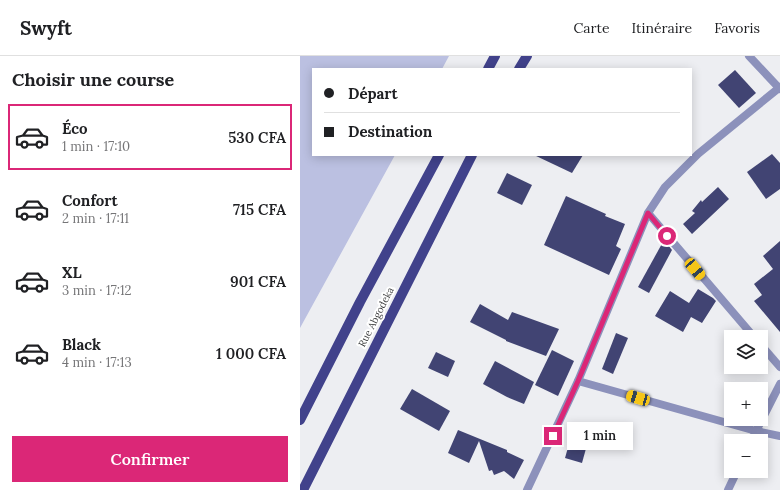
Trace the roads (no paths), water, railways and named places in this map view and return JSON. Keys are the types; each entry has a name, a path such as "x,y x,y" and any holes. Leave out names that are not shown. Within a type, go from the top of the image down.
{"main road":[{"path":"489,68 495,56"},
{"path":"520,68 527,56"},
{"name":"Rue Abgodeka","path":"300,420 360,302 438,156"},
{"name":"Rue Abgodeka","path":"303,490 471,156"}],"street":[{"path":"527,490 578,381 648,213 665,187 698,154 780,88 748,56"},
{"path":"648,213 748,330"},
{"path":"768,353 780,367"},
{"path":"578,381 756,431 780,436"},
{"path":"754,434 780,384"},
{"path":"728,490 734,478"}]}
